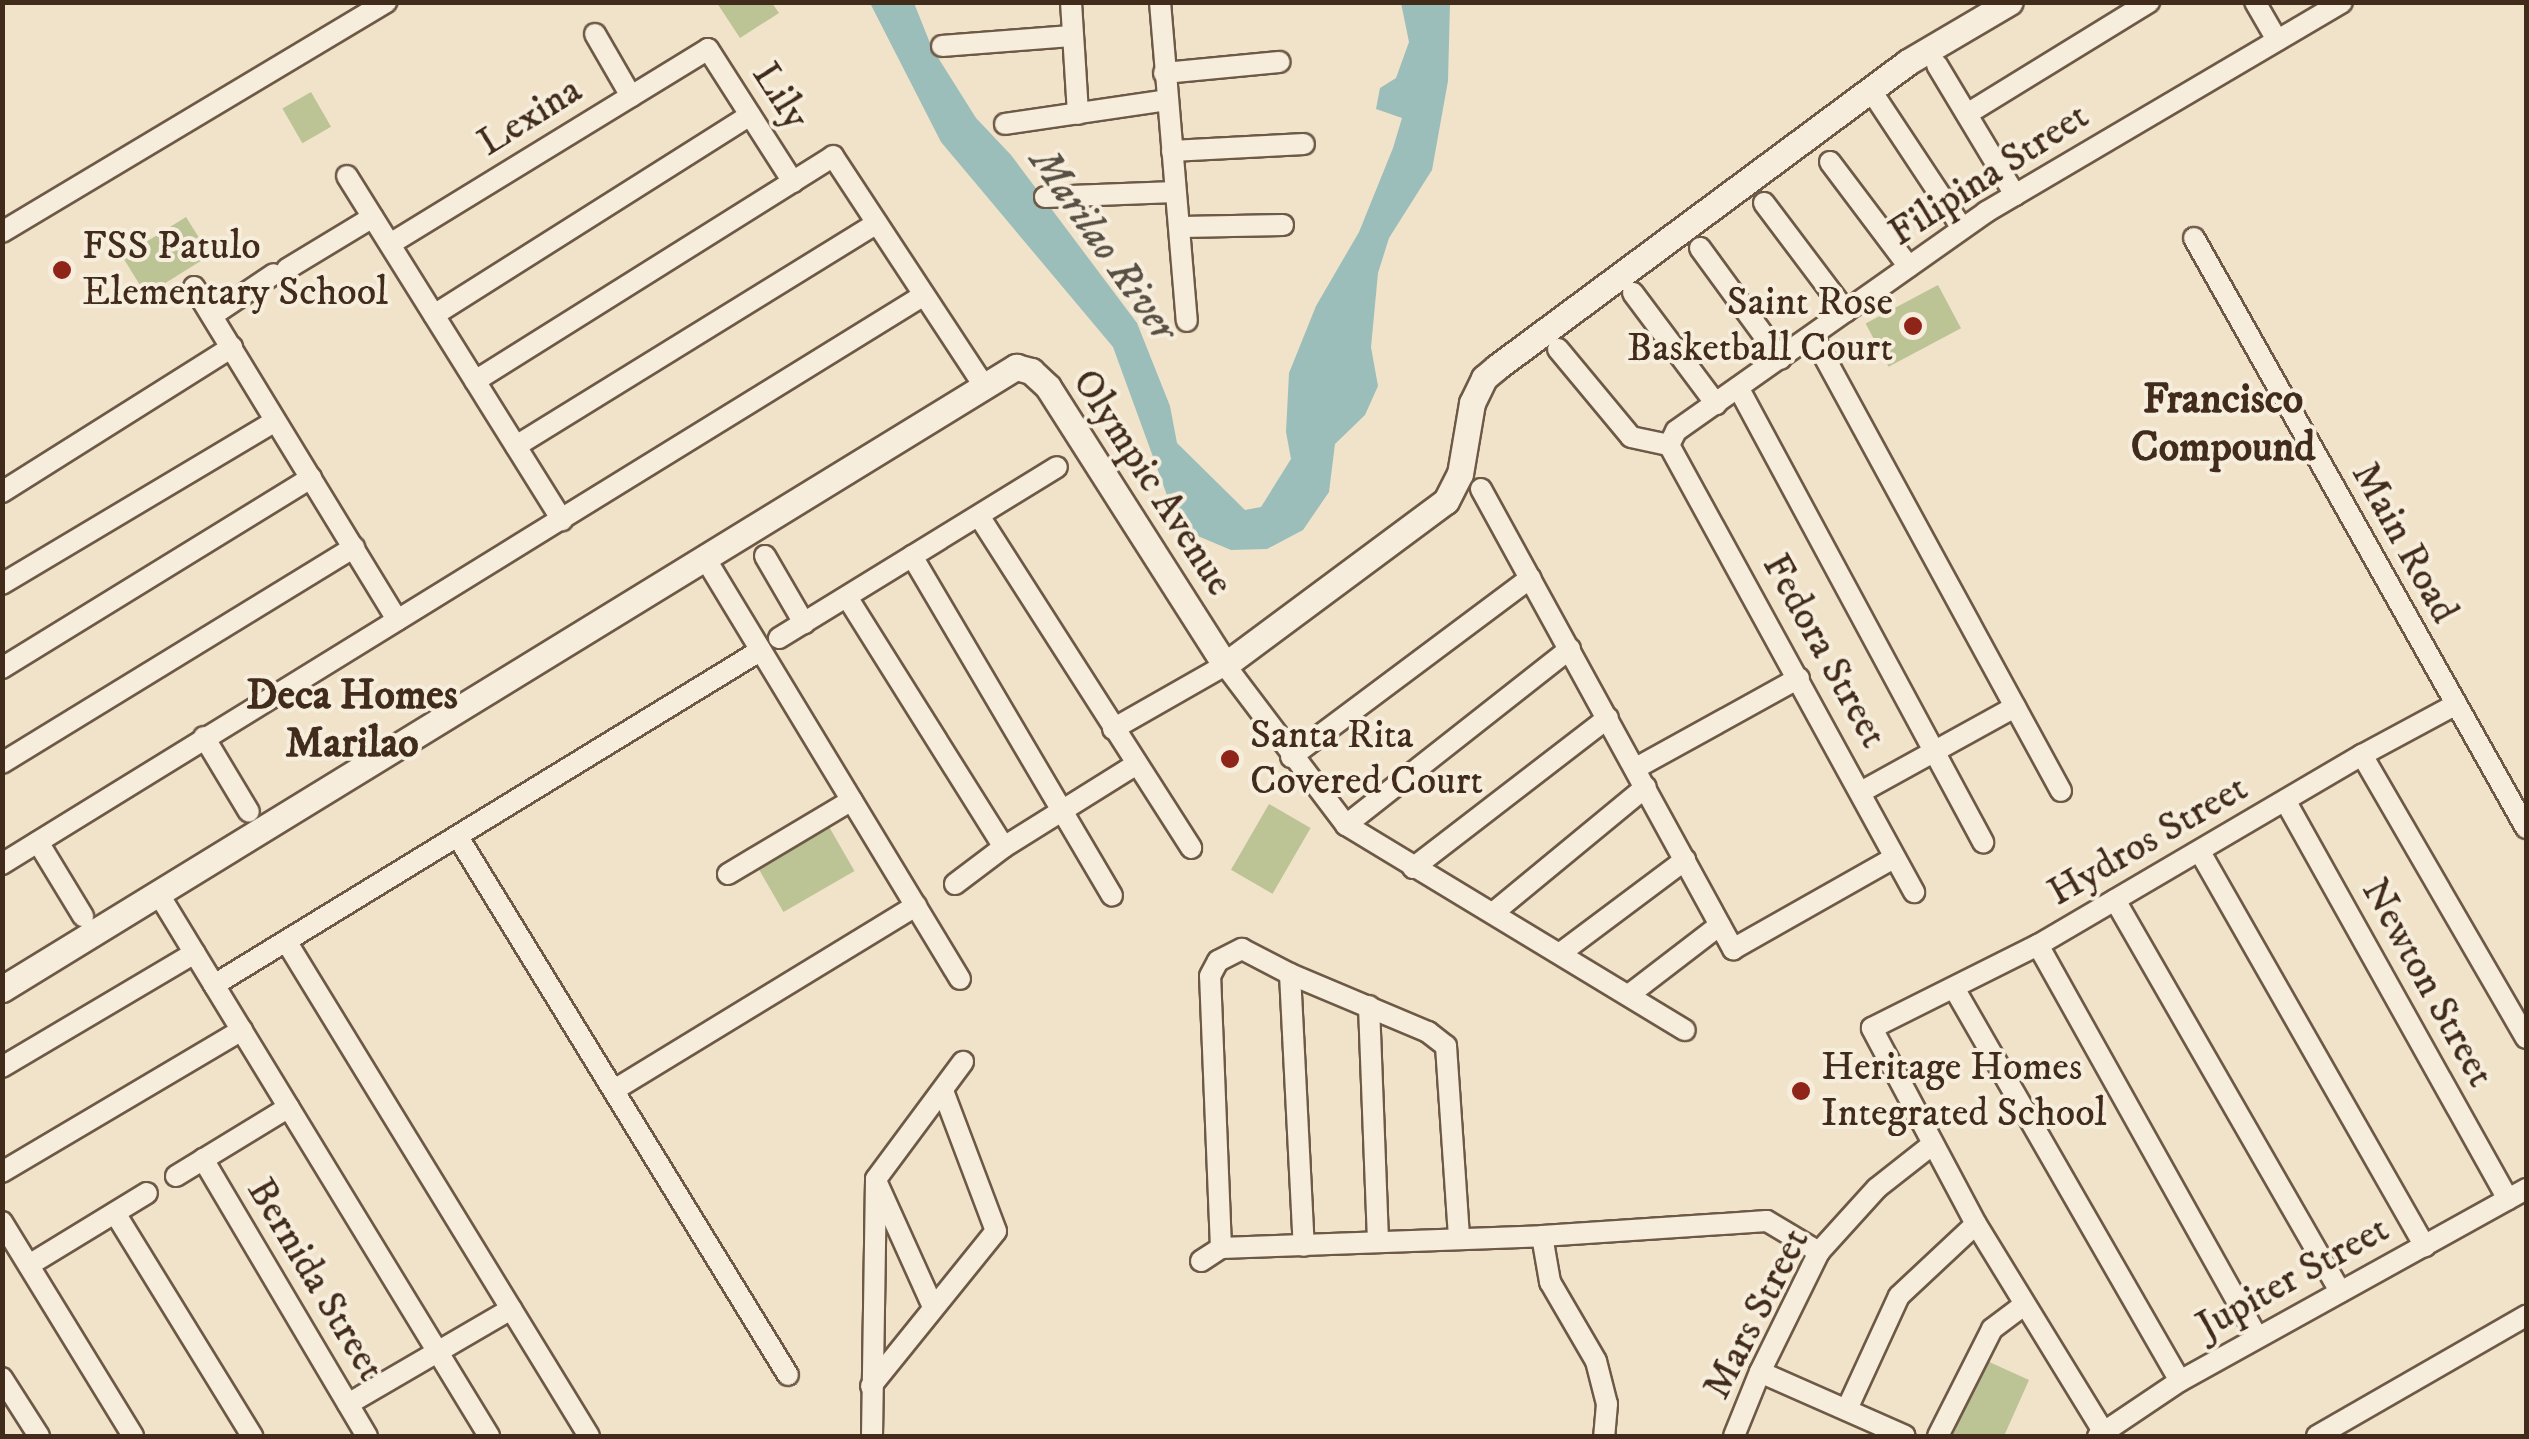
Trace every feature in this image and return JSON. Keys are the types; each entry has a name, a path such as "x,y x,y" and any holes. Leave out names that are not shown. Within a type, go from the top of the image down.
{"street":[{"path":"2,232 387,2"},
{"path":"1071,2 1078,114"},
{"path":"1160,2 1175,192 1182,227 1187,322"},
{"name":"Olympic Avenue","path":"2,989 1016,367 1039,376 1225,664 1446,501 1460,474 1472,403 1484,378 1496,367 1870,89 1942,39 2010,2"},
{"path":"1967,114 2149,2"},
{"path":"2254,2 2277,40"},
{"name":"Filipina Street","path":"1670,445 1676,431 1962,228 2342,2"},
{"path":"596,34 631,96"},
{"path":"942,46 1071,36"},
{"name":"Lexina","path":"390,244 708,49"},
{"name":"Lily","path":"708,49 793,182"},
{"path":"1164,73 1279,62"},
{"path":"1937,65 2015,195"},
{"path":"1870,89 1962,228"},
{"path":"1005,124 1167,100"},
{"path":"434,315 750,115"},
{"path":"1172,150 1304,144"},
{"path":"476,381 833,156 983,384"},
{"path":"1830,162 1908,266"},
{"path":"347,176 562,520"},
{"path":"1045,197 1175,192"},
{"path":"1764,203 1846,312"},
{"path":"212,315 372,217"},
{"path":"516,446 877,223"},
{"path":"1182,227 1283,225"},
{"name":"Main Road","path":"2194,238 2526,828"},
{"path":"1700,248 1781,359"},
{"path":"194,286 398,620"},
{"path":"1633,293 1716,404"},
{"path":"5,856 38,842 924,294"},
{"path":"1813,336 2060,791"},
{"path":"2,492 232,347"},
{"path":"1558,349 1631,437 1670,445"},
{"path":"1739,389 1983,842"},
{"path":"2,584 275,422"},
{"name":"Fedora Street","path":"1670,445 1914,892"},
{"path":"214,985 1057,467"},
{"path":"2,668 311,478"},
{"path":"1482,489 1733,949 1894,858"},
{"path":"978,516 1190,848"},
{"path":"2,763 354,546"},
{"path":"765,556 804,623"},
{"path":"912,556 1112,895"},
{"path":"706,558 770,644 852,800 960,980"},
{"path":"1292,757 1530,578"},
{"path":"847,597 1004,848"},
{"path":"1346,825 1570,649"},
{"path":"1112,730 1225,664 1346,825 1413,868 1562,952 1685,1030"},
{"path":"1493,913 1641,777 1799,678"},
{"name":"Hydros Street","path":"1932,1144 1872,1028 2038,945 2362,754 2455,706"},
{"path":"1861,792 2016,708"},
{"path":"1413,868 1608,718"},
{"path":"204,738 249,812"},
{"path":"2362,754 2526,1038"},
{"path":"954,884 1135,766"},
{"path":"728,874 852,800"},
{"name":"Newton Street","path":"2286,802 2517,1194"},
{"path":"458,837 788,1375"},
{"path":"38,842 83,916"},
{"path":"2200,852 2425,1246"},
{"path":"1562,952 1685,860"},
{"path":"158,893 490,1436"},
{"path":"2116,900 2340,1292"},
{"path":"614,1090 916,906"},
{"path":"1630,994 1720,925"},
{"path":"286,941 589,1436"},
{"path":"2038,945 2257,1337"},
{"path":"1221,1248 1210,976 1218,962 1242,949 1290,974 1438,1037 1446,1046 1459,1237"},
{"path":"2,1067 195,954"},
{"path":"1290,974 1304,1246"},
{"path":"1954,988 2180,1380"},
{"path":"1369,1006 1378,1239"},
{"path":"2,1172 242,1030"},
{"path":"872,1436 876,1179 964,1062"},
{"path":"871,1386 996,1231 943,1091"},
{"path":"176,1176 289,1107"},
{"path":"1932,1144 2102,1435"},
{"name":"Mars Street","path":"1734,1436 1818,1252 1877,1188 1932,1144"},
{"name":"Bernida Street","path":"203,1159 368,1436"},
{"path":"876,1179 933,1307"},
{"path":"29,1265 148,1193"},
{"name":"Jupiter Street","path":"2102,1435 2180,1380 2517,1194"},
{"path":"115,1213 252,1436"},
{"path":"1201,1261 1221,1248 1378,1239 1542,1236 1767,1221 1818,1252"},
{"path":"2,1222 133,1436"},
{"path":"1847,1410 1898,1296 1976,1224"},
{"path":"1542,1236 1550,1282 1596,1362 1607,1404 1604,1436"},
{"path":"1938,1436 1992,1329 2024,1305"},
{"path":"348,1404 510,1308"},
{"path":"2316,1436 2526,1316"},
{"path":"1760,1372 1905,1436"},
{"path":"2,1378 38,1436"}],"green space":[{"path":"717,3 772,3 779,13 740,38"},
{"path":"311,92 331,127 302,143 282,108"},
{"path":"186,217 210,255 146,295 122,257"},
{"name":"Saint Rose Basketball Court","path":"1938,285 1961,328 1889,367 1866,323"},
{"path":"1269,804 1311,828 1273,894 1231,870"},
{"path":"828,825 855,871 783,912 757,866"},
{"path":"1985,1360 2029,1380 2004,1436 1953,1435"}],"water":[{"path":"870,3 914,3 932,48 976,118 1011,155 1137,323 1170,406 1177,443 1245,510 1261,507 1291,459 1286,432 1289,373 1316,306 1359,232 1393,148 1402,118 1376,109 1380,88 1396,78 1409,42 1401,3 1450,3 1448,81 1432,170 1389,238 1378,273 1371,347 1378,386 1365,415 1335,444 1329,492 1303,530 1267,549 1231,550 1186,531 1172,509 1113,347 941,142"}],"place":[{"name":"FSS Patulo Elementary School","path":"62,270"},
{"name":"Saint Rose Basketball Court","path":"1913,326"},
{"name":"Santa Rita Covered Court","path":"1230,759"},
{"name":"Heritage Homes Integrated School","path":"1801,1091"}],"district":[{"name":"Francisco Compound","path":"2223,424"},
{"name":"Deca Homes Marilao","path":"352,720"}],"water label":[{"name":"Marilao River","path":"1103,245"}]}
